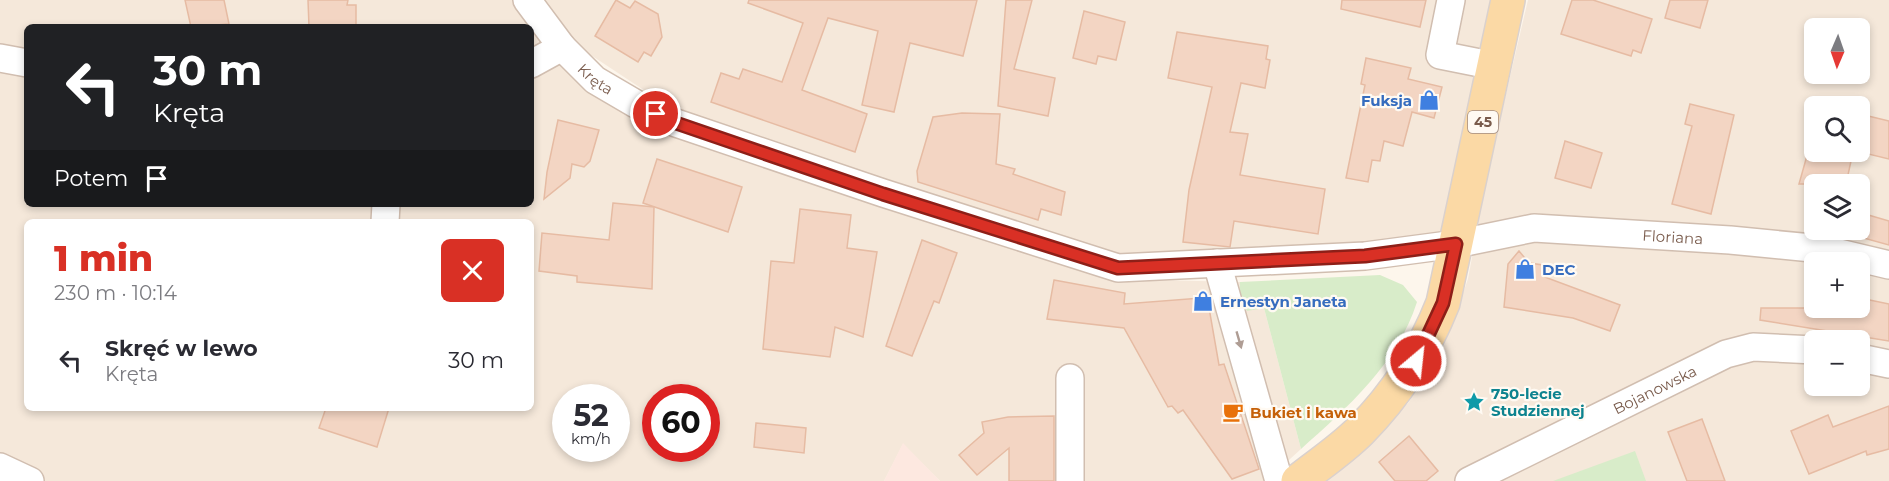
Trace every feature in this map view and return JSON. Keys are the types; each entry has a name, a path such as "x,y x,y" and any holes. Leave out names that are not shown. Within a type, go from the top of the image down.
{"main road":[{"name":"45","path":"1298,481 1359,432 1390,397 1416,361 1443,303 1508,0"}],"street":[{"name":"Kręta","path":"527,0 561,47 595,80 666,118 883,194 1118,268 1365,256 1456,244"},
{"path":"1450,0 1440,55 1495,66"},
{"path":"534,62 561,47"},
{"path":"0,58 24,62"},
{"name":"Floriana","path":"1456,244 1534,228 1730,240 1822,249 1889,265"},
{"path":"1217,263 1279,481"},
{"name":"Bojanowska","path":"1469,481 1742,348 1804,350"},
{"path":"1870,360 1889,364"},
{"path":"1070,378 1070,481"},
{"path":"0,467 30,481"}],"shaded area":[{"path":"0,0 516,0 646,117 1114,279 1240,282 1239,296 1264,308 1301,449 1266,481 940,481 903,444 884,481 0,481"},
{"path":"539,0 1493,0 1444,236 1364,246 1120,256 877,182 662,102 568,40"},
{"path":"1528,0 1889,0 1889,481 1324,481 1366,446 1409,402 1443,348 1468,279 1487,175"},
{"path":"903,443 940,481 884,481"}],"green space":[{"path":"1380,275 1403,285 1417,302 1408,324 1384,365 1369,383 1301,449 1264,308 1247,311 1239,296 1240,282"},
{"path":"1635,451 1646,481 1553,481"}],"building":[{"path":"185,0 224,0 229,24 190,24"},
{"path":"308,0 348,0 347,5 356,5 356,24 309,24"},
{"path":"616,0 630,8 635,1 658,14 662,37 651,56 644,52 638,62 595,36"},
{"path":"749,0 977,0 963,56 910,43 894,112 862,105 878,31 828,18 802,90 867,114 855,152 711,102 721,73 739,79 743,69 782,82 803,23 748,3"},
{"path":"1006,0 1032,0 1014,69 1055,78 1048,116 998,106"},
{"path":"1342,0 1426,0 1420,27 1341,9"},
{"path":"1572,0 1593,0 1652,19 1641,53 1633,50 1631,56 1561,34"},
{"path":"1670,0 1708,0 1700,28 1665,18"},
{"path":"1084,11 1125,22 1116,60 1098,56 1096,64 1073,58"},
{"path":"1177,32 1268,46 1266,59 1270,60 1265,88 1241,83 1230,132 1248,134 1240,175 1325,189 1318,234 1234,221 1230,247 1183,242 1189,190 1212,87 1168,78"},
{"path":"1366,58 1411,68 1408,79 1442,87 1434,118 1412,112 1403,146 1384,141 1380,161 1372,160 1368,182 1346,178 1365,85 1361,84"},
{"path":"1690,104 1734,115 1711,214 1672,204 1692,126 1685,124"},
{"path":"962,113 1000,114 996,164 1015,169 1013,174 1065,192 1061,215 1041,209 1038,220 918,182 917,171 933,117"},
{"path":"1870,116 1889,121 1889,159 1870,154"},
{"path":"558,120 599,130 590,161 584,167 572,164 570,178 544,199 547,172"},
{"path":"1565,141 1602,153 1591,188 1555,178"},
{"path":"657,159 742,187 728,232 643,203"},
{"path":"1805,162 1851,162 1848,174 1804,174 1804,184 1799,184"},
{"path":"613,203 654,207 652,289 577,282 577,276 539,271 542,233 609,240"},
{"path":"800,209 851,215 847,248 877,252 863,337 835,327 830,357 763,349 771,261 794,263"},
{"path":"1870,215 1889,221 1889,245 1870,240"},
{"path":"922,240 957,253 939,303 934,301 912,356 886,346"},
{"path":"1519,251 1529,263 1543,265 1542,276 1620,305 1610,331 1573,318 1504,307 1508,264"},
{"path":"1054,280 1125,293 1124,304 1201,298 1202,304 1208,302 1219,365 1224,364 1259,469 1232,479 1183,410 1178,413 1172,406 1168,407 1124,328 1047,319"},
{"path":"1870,300 1889,304 1889,341 1870,338 1870,330 1821,330 1760,320 1761,308 1804,308 1804,318 1870,318"},
{"path":"1889,406 1889,449 1867,455 1866,451 1809,474 1791,431 1828,415 1833,427"},
{"path":"325,411 388,411 377,447 319,428"},
{"path":"1054,416 1054,481 1009,481 1009,448 977,475 959,455 984,433 982,422 1008,417"},
{"path":"1702,419 1725,481 1687,481 1668,432"},
{"path":"756,423 806,428 804,453 754,447"},
{"path":"1409,436 1438,471 1426,481 1395,481 1379,462"}],"place":[{"name":"Fuksja","path":"1429,100"},
{"name":"DEC","path":"1525,269"},
{"name":"Ernestyn Janeta","path":"1203,301"},
{"name":"750-lecie Studziennej","path":"1474,402"},
{"name":"Bukiet i kawa","path":"1233,412"}],"route":[{"path":"656,114 676,123 883,194 1118,268 1365,256 1456,244 1443,303 1416,361"}]}
